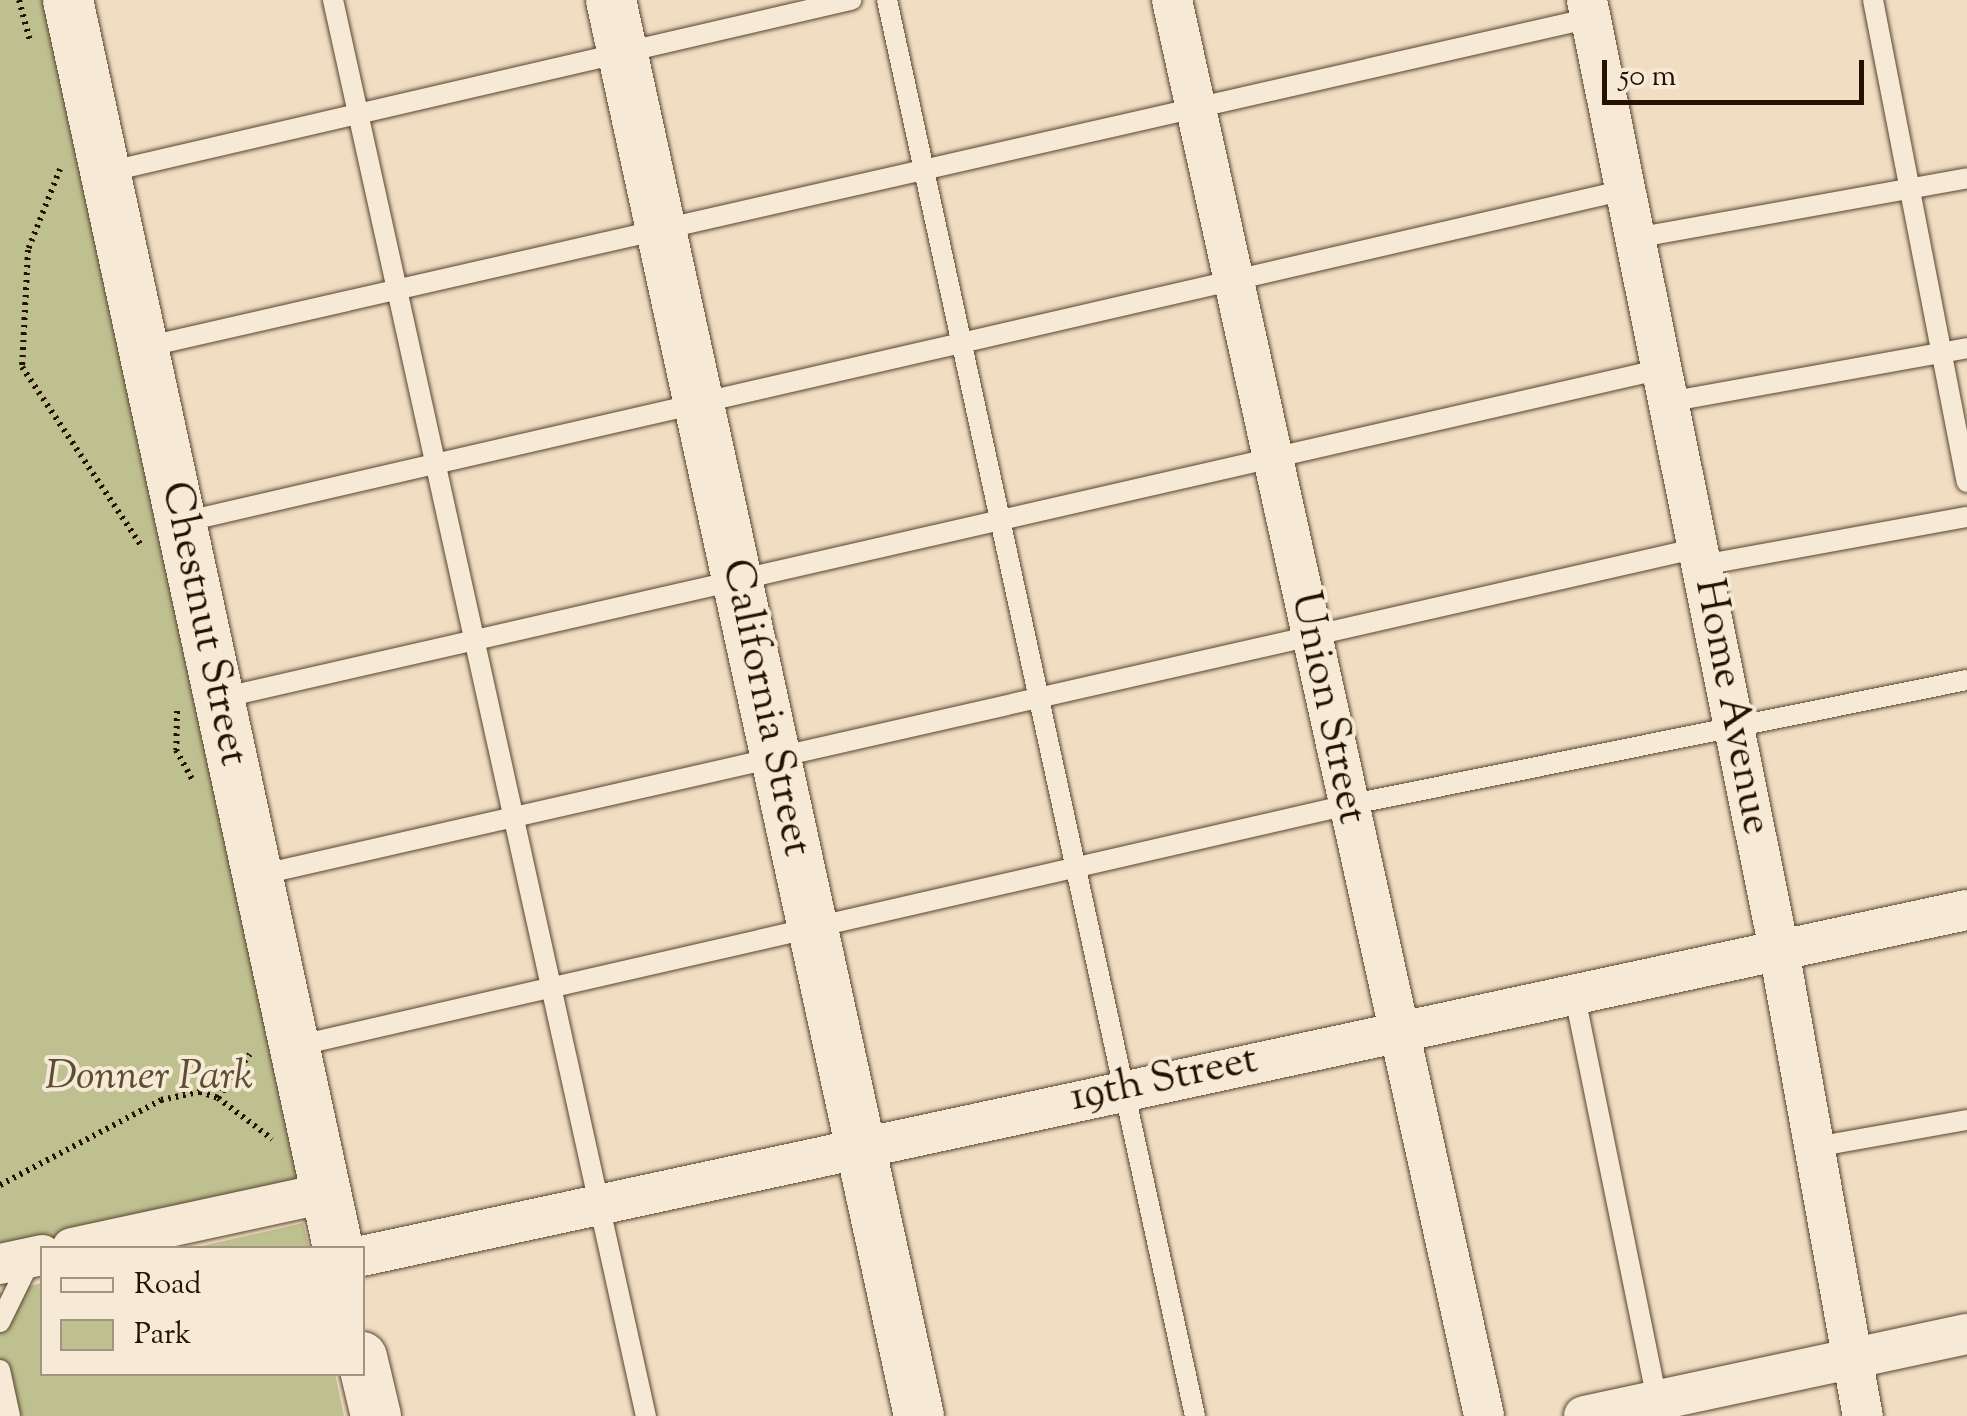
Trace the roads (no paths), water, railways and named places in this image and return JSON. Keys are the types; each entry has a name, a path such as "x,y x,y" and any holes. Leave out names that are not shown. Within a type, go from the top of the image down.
{"street":[{"name":"Chestnut Street","path":"68,0 143,348 163,539 198,698 257,876 272,1040 309,1196 337,1246"},
{"name":"California Street","path":"611,0 920,1416"},
{"name":"Union Street","path":"1172,0 1484,1416"},
{"name":"Home Avenue","path":"1589,9 1778,944 1863,1416"},
{"name":"19th Street","path":"365,1255 1778,944 1967,910"},
{"path":"81,1246 309,1196"},
{"path":"1584,1416 1851,1355 1967,1334"},
{"path":"365,1370 376,1416"}],"lane":[{"path":"333,0 646,1416"},
{"path":"105,172 357,110 852,0"},
{"path":"887,0 1128,1088 1195,1416"},
{"path":"1874,0 1967,482"},
{"path":"143,348 1196,106 1589,9"},
{"path":"1636,238 1967,178"},
{"path":"163,539 435,464 700,407 1626,190"},
{"path":"198,698 473,640 1000,514 1272,454 1665,386 1967,348"},
{"path":"257,876 1310,632 1700,557 1967,517"},
{"path":"272,1040 550,990 1080,871 1348,805 1734,722 1967,680"},
{"path":"1573,990 1657,1399"},
{"path":"1815,1147 1967,1120"},
{"path":"0,1322 25,1259"},
{"path":"0,1370 10,1416"}],"park label":[{"name":"Donner Park","path":"149,1078"}]}
